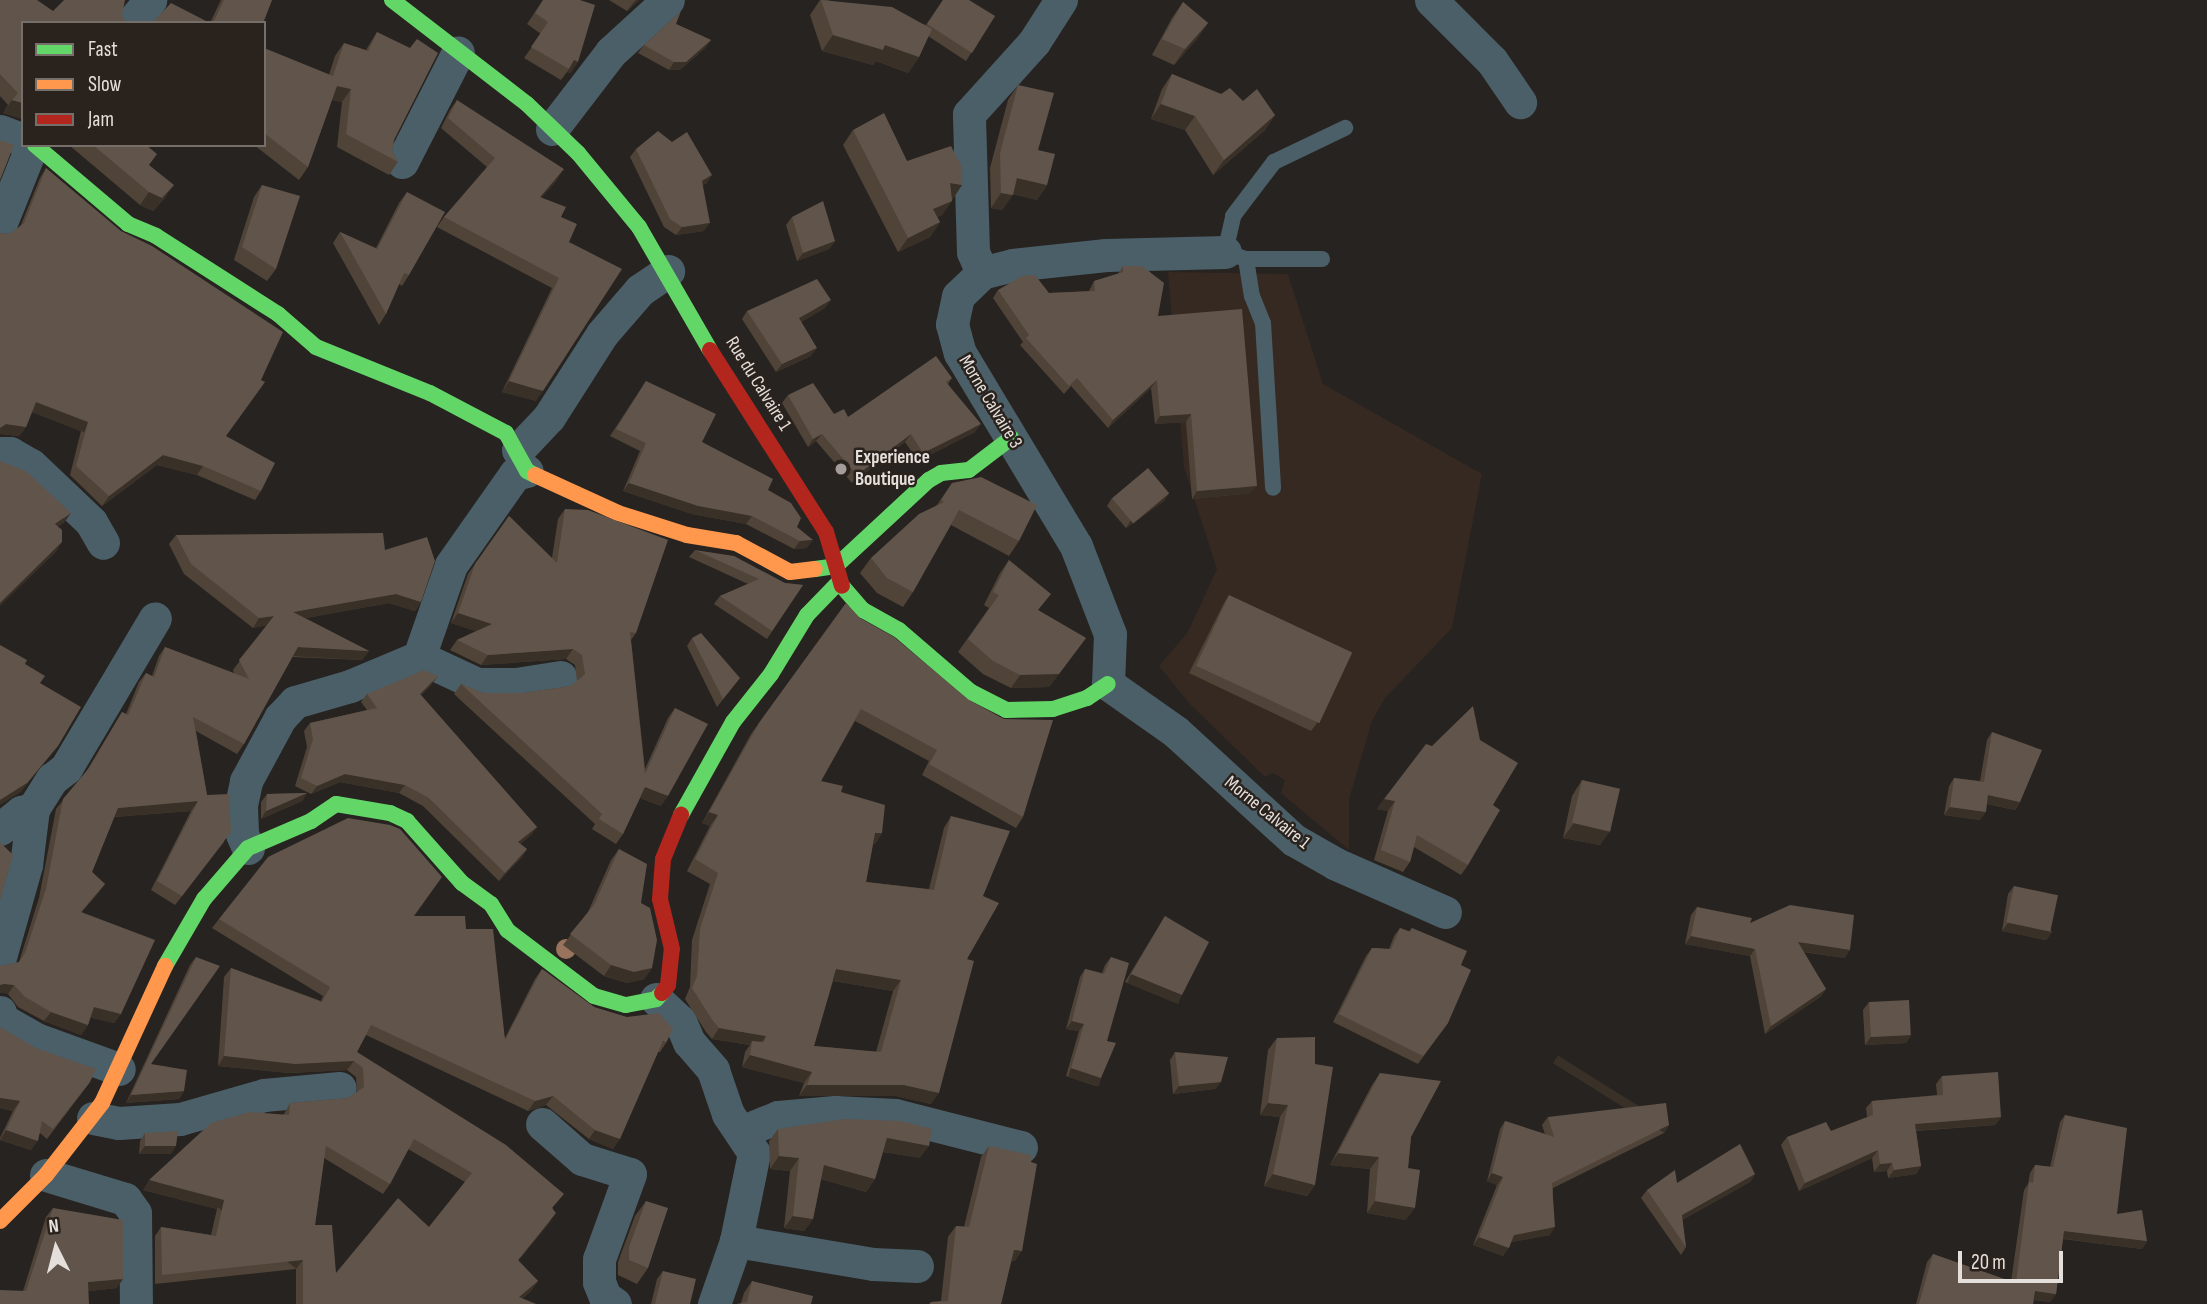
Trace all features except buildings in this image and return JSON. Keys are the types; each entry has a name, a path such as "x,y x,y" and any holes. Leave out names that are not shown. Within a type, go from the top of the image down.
{"street":[{"path":"133,21 150,0"},
{"name":"Rue du Calvaire 1","path":"392,0 552,128 602,179 668,271 737,396 826,532 837,574 863,610 899,629 971,692 1006,710 1053,709 1087,698 1108,684"},
{"path":"552,128 611,52 668,0"},
{"path":"1061,0 1034,42 968,114 973,252 982,272 1093,257 1235,255"},
{"path":"1431,0 1492,61 1520,102"},
{"path":"402,162 458,52"},
{"path":"0,131 21,139"},
{"path":"0,225 32,147"},
{"path":"35,147 128,224 156,236 278,314 316,347 430,393 506,433 522,460 618,513 687,535 736,543 790,572 837,574"},
{"path":"248,848 242,834 241,805 246,781 280,719 295,702 351,686 419,657 451,565 515,474 603,334 640,290 668,271"},
{"name":"Morne Calvaire 3","path":"982,272 958,296 952,324 960,354 1076,546 1110,634 1108,684"},
{"path":"0,1221 46,1175 93,1118 119,1069 166,963 204,900 248,848 311,821 336,804 390,813 407,821 463,883 491,904 507,930 594,996 626,1005 656,999 668,985 672,949 660,899 663,859 674,827 733,722 771,674 807,615 837,574 929,480 941,472 969,470 1011,438"},
{"path":"0,453 10,453 31,465 91,522 103,543"},
{"path":"0,957 26,865 33,809 52,779 66,768 155,618"},
{"path":"419,657 477,684 560,677"},
{"name":"Morne Calvaire 1","path":"1108,684 1176,732 1294,839 1336,864 1445,912"},
{"path":"0,829 20,812 33,809"},
{"path":"656,999 680,1021 688,1042 713,1070 728,1115 754,1153 736,1241 714,1304"},
{"path":"0,1012 1,1018 36,1039 119,1069"},
{"path":"93,1118 119,1123 180,1119 264,1095 340,1088"},
{"path":"741,1132 778,1117 835,1112 883,1114 934,1123 1021,1147"},
{"path":"541,1124 582,1159 630,1174 600,1259 599,1282 605,1297 615,1304"},
{"path":"46,1175 125,1199 135,1213 136,1304"},
{"path":"736,1241 873,1264 917,1266"}],"lane":[{"path":"1273,488 1263,323 1235,255 1233,216 1273,162 1345,128"},
{"path":"1235,255 1322,259"}],"shaded area":[{"path":"1168,272 1288,274 1323,384 1482,474 1452,628 1385,698 1372,721 1349,799 1349,850 1281,793 1285,780 1273,773 1265,777 1190,704 1159,666 1188,632 1217,569 1184,467"}],"traffic: fast":[{"path":"392,0 527,104 578,153 639,227 710,350"},
{"path":"37,147 128,224 156,236 278,314 316,347 430,393 506,433 527,471 535,475"},
{"path":"815,569 836,566 929,480 941,473 969,470 1011,438"},
{"path":"681,815 733,722 771,674 807,615 839,582"},
{"path":"842,586 863,610 899,630 971,692 1006,710 1053,709 1087,698 1108,684"},
{"path":"165,966 204,899 248,848 311,821 336,804 390,813 407,821 462,883 491,904 507,930 594,996 626,1005 656,999 662,993"}],"traffic: slow":[{"path":"535,475 618,513 687,535 736,543 790,572 815,569"},
{"path":"0,1221 46,1175 102,1103 165,966"}],"traffic: jam":[{"path":"710,350 826,532 842,586"},
{"path":"662,993 668,985 672,949 660,899 663,859 681,815"}],"place":[{"name":"Experience Boutique","path":"841,469"}]}
